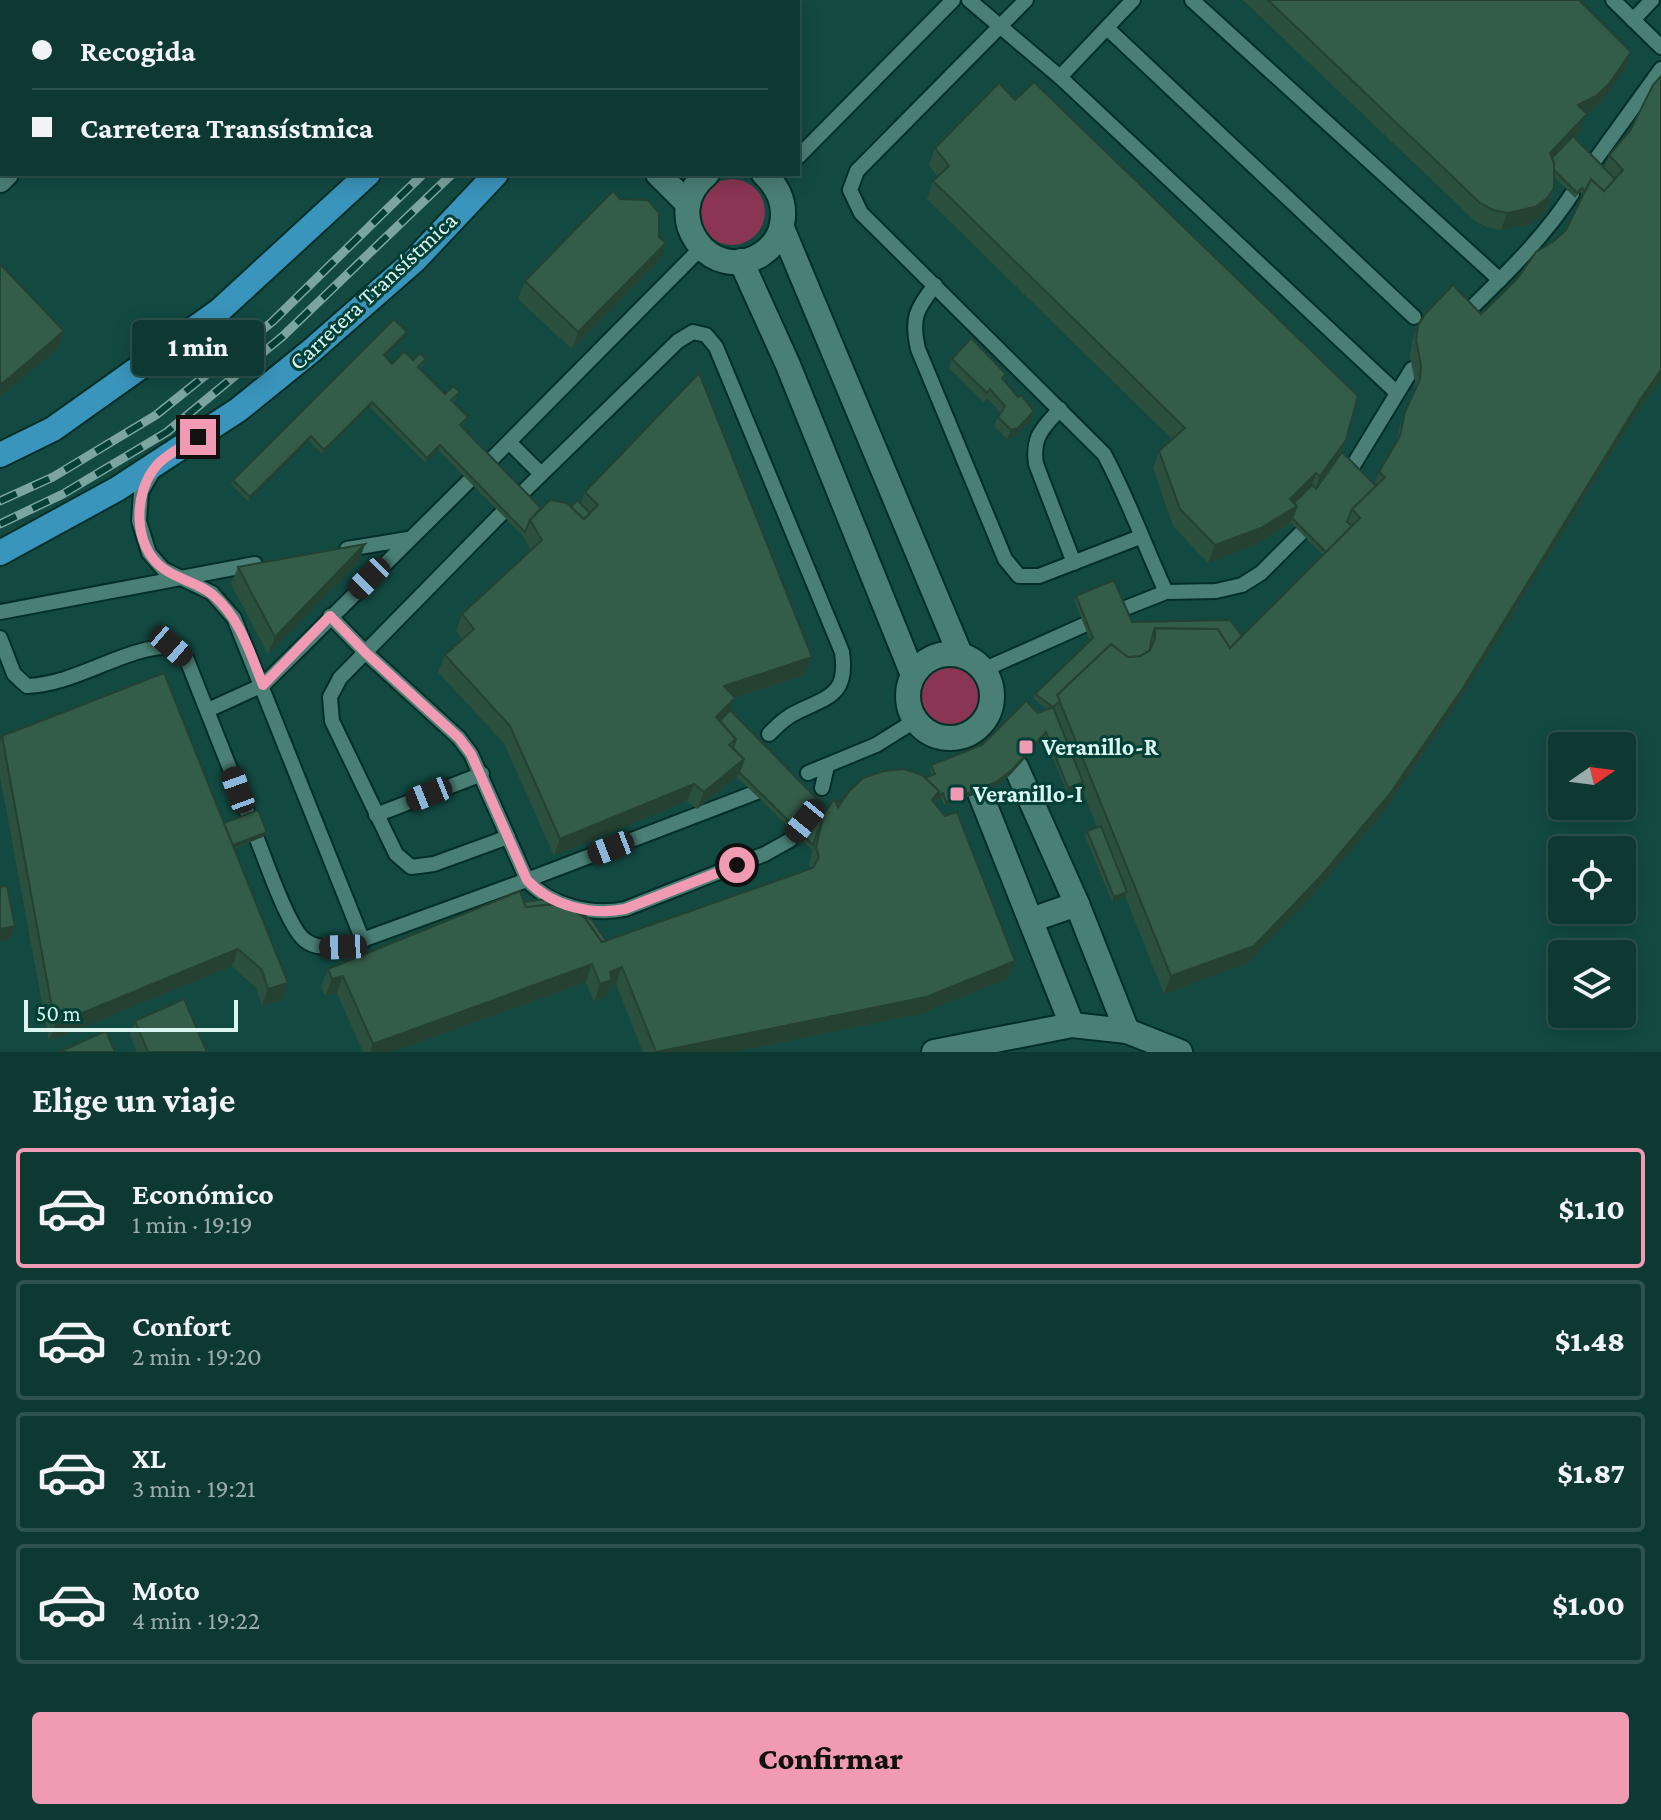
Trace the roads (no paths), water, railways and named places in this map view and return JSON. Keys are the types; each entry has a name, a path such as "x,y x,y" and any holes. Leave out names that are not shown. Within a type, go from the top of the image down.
{"main road":[{"path":"0,455 53,429 219,311 366,176"},
{"name":"Carretera Transístmica","path":"0,553 158,464 238,410 415,260 494,176"}],"street":[{"path":"660,176 688,204"},
{"path":"705,176 692,192 687,220 701,248 720,259 741,261 754,258 776,241 782,228"},
{"path":"773,177 782,204 782,228 960,654"},
{"path":"741,261 788,365 913,675"},
{"path":"925,727 948,738 974,731 993,717 990,682 973,660 960,654 946,653 933,657 921,664 908,690 909,706 925,727 953,744 962,757"},
{"path":"1016,767 1077,904 1127,1031"},
{"path":"980,793 1072,1025"},
{"path":"1031,920 1077,904"},
{"path":"934,1052 1072,1025 1127,1031 1180,1052"}],"lane":[{"path":"800,155 953,0"},
{"path":"969,0 1060,77 1396,392"},
{"path":"1026,0 857,171 850,190 861,213 1104,454 1117,477 1166,592"},
{"path":"1060,77 1133,0"},
{"path":"1192,0 1500,280"},
{"path":"1613,0 1661,47"},
{"path":"1633,20 1652,0"},
{"path":"1107,28 1414,317"},
{"path":"1593,163 1661,69"},
{"path":"1461,318 1549,228 1572,194"},
{"path":"489,462 701,248"},
{"path":"935,285 918,307 913,328 918,349 1005,559 1019,576 1039,576 1140,537"},
{"path":"521,494 678,341 693,332 706,335 716,347 842,652 845,670 839,688 828,698 797,712 769,734"},
{"path":"1351,469 1412,369"},
{"path":"1060,409 1039,433 1033,448 1036,464 1074,563"},
{"path":"510,443 541,474"},
{"path":"158,464 141,492 139,521 149,553 163,569 212,593 234,618 363,941"},
{"path":"208,710 263,685 469,481"},
{"path":"501,514 340,678 330,697 332,721 376,815 396,854 411,867 434,864 508,837"},
{"path":"1123,609 1166,592 1216,591 1242,585 1261,573 1301,533"},
{"path":"331,551 408,539"},
{"path":"0,612 270,561"},
{"path":"330,616 459,738 482,774 527,880 537,891 590,912 625,909 765,854 790,840 805,821"},
{"path":"983,670 1084,625"},
{"path":"0,638 14,674 27,686 48,685 150,647 171,646 187,660 249,817"},
{"path":"808,773 925,727"},
{"path":"822,788 827,766"},
{"path":"376,815 482,774"},
{"path":"257,839 294,926 305,941 320,947 343,947 527,880 749,789 771,787"}],"railway":[{"path":"0,501 53,477 156,415 272,322 421,176"},
{"path":"0,524 63,494 167,432 283,336 450,176"}],"place":[{"name":"Veranillo-R","path":"1026,747"},
{"name":"Veranillo-I","path":"957,794"}]}
